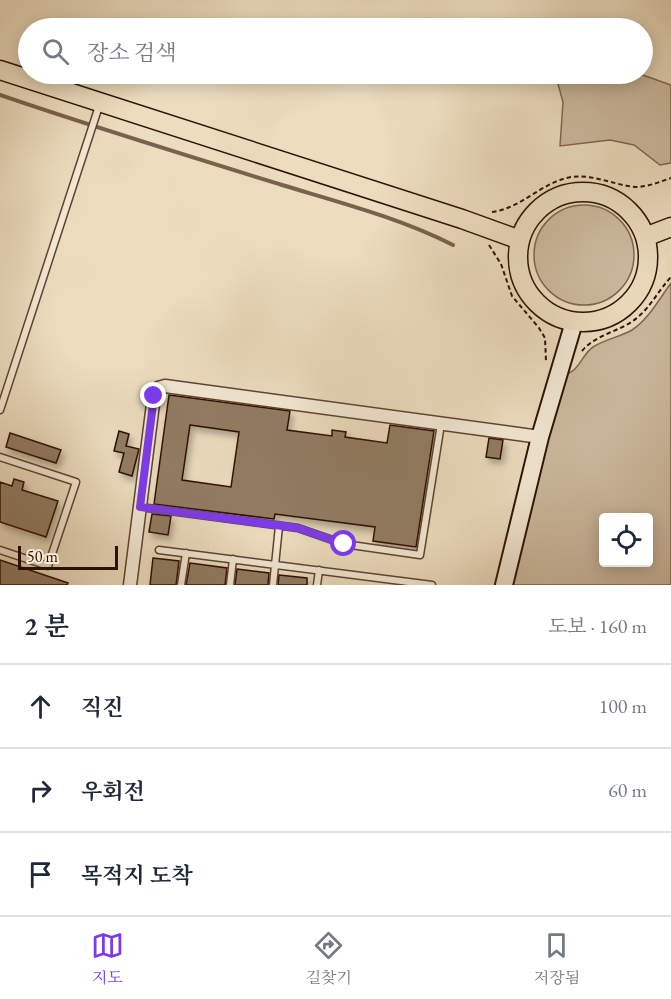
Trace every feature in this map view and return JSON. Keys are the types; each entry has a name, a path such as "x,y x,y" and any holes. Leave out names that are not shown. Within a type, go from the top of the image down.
{"main road":[{"path":"0,70 18,76"},
{"path":"44,84 462,219 520,240"},
{"path":"581,192 602,194 620,204 635,218 645,237 648,257 644,279 633,298 616,313 596,321 574,322 553,315 535,302 523,284 518,262 520,240 528,221 543,206 561,196 581,192"},
{"path":"645,237 671,227"},
{"path":"504,585 540,437 574,322"}],"street":[{"path":"130,585 154,396 158,388 165,386 540,437"}],"lane":[{"path":"0,410 100,102"},
{"path":"140,507 298,528 344,544 420,555 441,424"},
{"path":"0,457 76,482 48,566 0,550"},
{"path":"273,585 279,526"},
{"path":"159,550 364,576 409,584 432,585"},
{"path":"182,585 186,554"},
{"path":"230,585 234,559"},
{"path":"317,585 319,570"},
{"path":"363,585 364,576"}],"path":[{"path":"491,212 513,207 559,180 573,177 602,179 636,187 648,186 671,178"},
{"path":"486,242 501,264 512,296 539,327 545,338 546,361"},
{"path":"581,353 596,338 638,317 671,278"}],"shaded area":[{"path":"653,79 671,85 671,163 660,165 634,145 610,140 560,146 563,102 558,84 653,84"},
{"path":"584,205 603,209 619,220 630,236 634,255 630,274 619,290 603,301 584,305 565,301 549,290 538,274 534,255 538,236 549,220 565,209"},
{"path":"671,283 671,585 512,585 564,374 573,371 593,347 632,330 648,315"}],"building":[{"path":"169,395 290,411 287,430 332,436 332,430 346,432 345,437 387,443 390,425 434,431 416,547 373,541 375,527 275,514 274,519 154,504","holes":["190,425 239,432 231,487 182,480"]},
{"path":"119,431 129,434 126,446 139,449 132,476 119,472 124,453 114,451"},
{"path":"10,433 61,450 56,463 6,447"},
{"path":"489,438 503,440 500,459 486,457"},
{"path":"14,479 24,482 22,490 58,501 46,537 0,522 0,482 12,486"},
{"path":"152,514 171,516 168,535 149,532"},
{"path":"153,558 179,561 176,585 150,585"},
{"path":"0,560 68,583 67,585 0,585"},
{"path":"190,563 227,568 225,585 186,585"},
{"path":"237,569 269,573 268,585 235,585"},
{"path":"279,575 307,578 307,585 278,585"}],"waterway":[{"path":"0,95 369,211 453,245"}],"route":[{"path":"154,396 140,507 298,528 344,544"}]}
